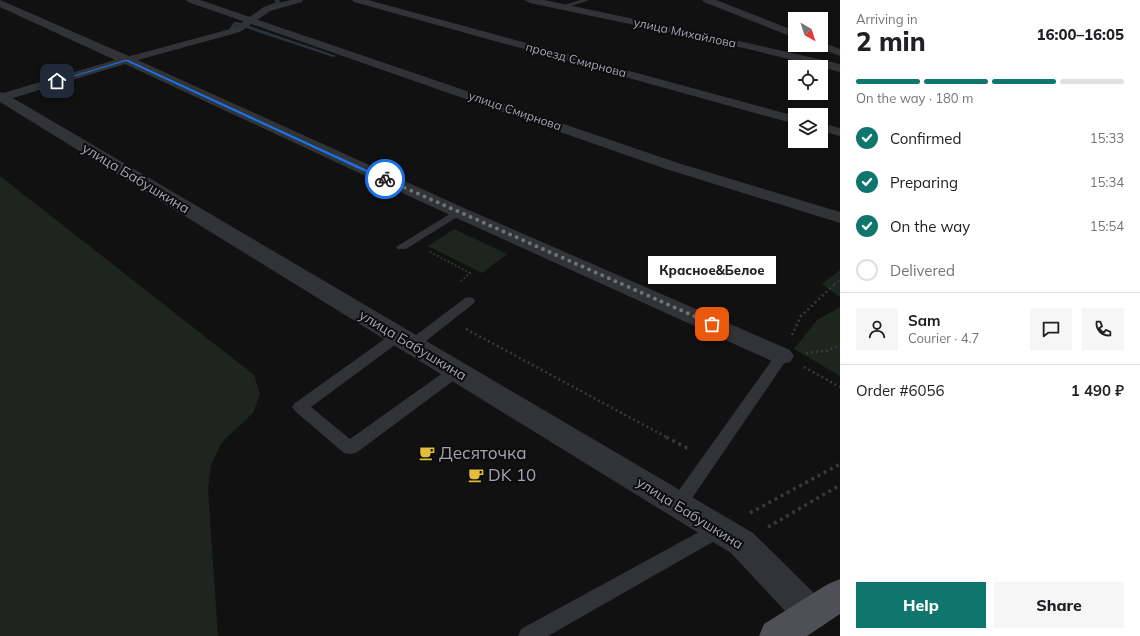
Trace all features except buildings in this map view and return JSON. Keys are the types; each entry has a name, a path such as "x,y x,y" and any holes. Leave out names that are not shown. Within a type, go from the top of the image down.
{"main road":[{"path":"776,636 840,595"}],"street":[{"name":"улица Смирнова","path":"191,0 672,166 840,218"},
{"path":"1,97 237,30 268,9 299,0"},
{"name":"проезд Смирнова","path":"357,0 788,118"},
{"name":"улица Михайлова","path":"530,0 562,8 748,46 840,68"},
{"path":"707,0 788,32"},
{"path":"0,3 458,212 782,356"},
{"path":"828,48 840,53"},
{"name":"улица Бабушкина","path":"1,97 742,543 810,614"},
{"path":"828,129 840,132"}],"lane":[{"path":"562,8 586,0"},
{"path":"406,244 458,212"},
{"path":"456,371 350,448 300,407 405,340 451,316 469,301"},
{"path":"678,505 782,356"},
{"path":"528,636 719,529"}],"path":[{"path":"406,244 470,273 442,299 454,322 709,460"},
{"path":"782,356 801,316 840,279"},
{"path":"782,356 826,351 840,345"},
{"path":"782,356 840,387"},
{"path":"719,529 840,464"}],"shaded area":[{"path":"0,176 254,375 260,394 253,413 222,442 211,464 208,489 218,636 0,636"},
{"path":"454,229 507,254 482,273 428,246"},
{"path":"840,270 840,297 822,284"},
{"path":"840,307 840,376 794,349 817,320"}],"waterway":[{"path":"262,9 279,2 276,0"},
{"path":"229,31 236,23 335,56"}],"way so far":[{"path":"385,179 712,324"}],"place":[{"name":"Красное&Белое","path":"712,324"},
{"name":"Десяточка","path":"427,453"},
{"name":"DK 10","path":"476,475"}],"route":[{"path":"57,81 127,60 385,179"}]}
